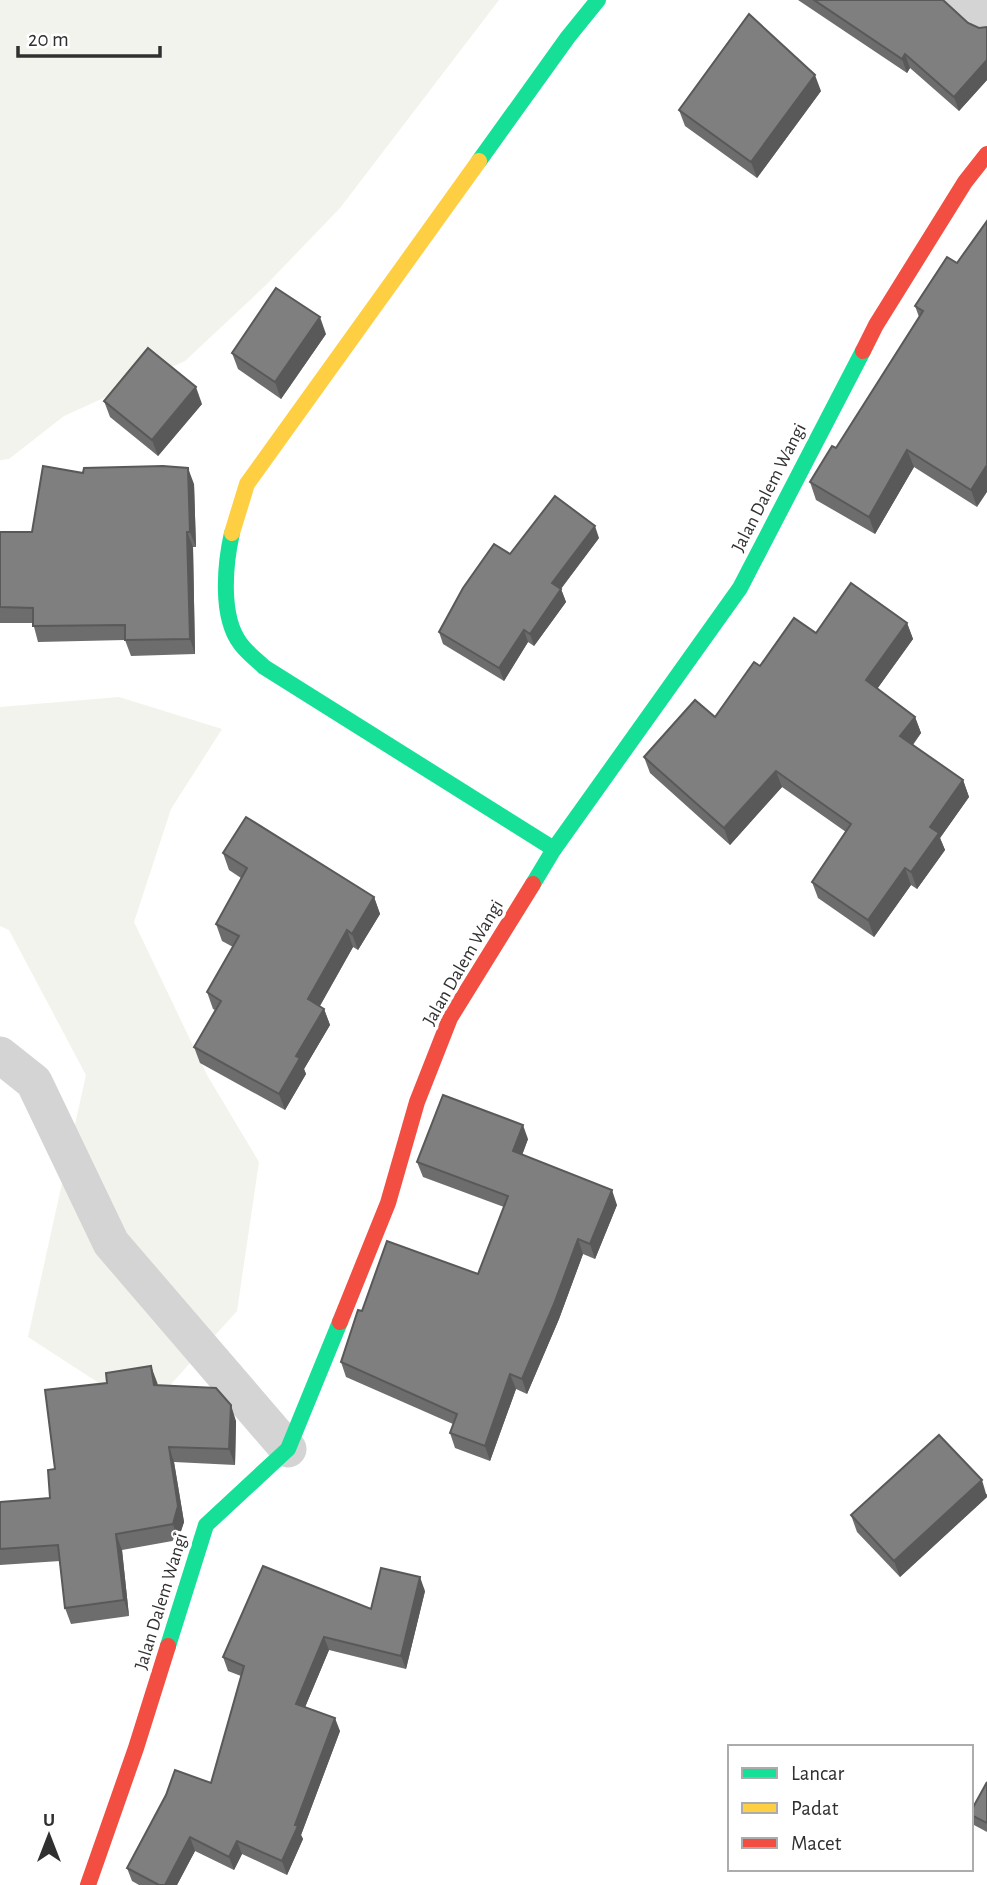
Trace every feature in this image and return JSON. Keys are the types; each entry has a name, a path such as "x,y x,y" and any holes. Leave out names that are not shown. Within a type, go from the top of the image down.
{"street":[{"path":"554,849 264,667 238,640 227,602 228,558 237,509 247,484 560,48 598,0"},
{"path":"963,0 987,21"},
{"name":"Jalan Dalem Wangi","path":"88,1885 136,1748 206,1525 288,1449 388,1203 417,1102 450,1018 554,849 740,588 876,325 965,182 987,154"},
{"path":"0,1055 34,1082 111,1243 288,1449"}],"shaded area":[{"path":"0,0 499,0 340,208 266,285 185,361 64,416 9,459 0,460"},
{"path":"119,697 222,729 171,809 134,922 207,1075 259,1162 237,1311 145,1413 28,1337 86,1075 9,930 0,926 0,707"}],"building":[{"path":"814,0 943,0 968,23 979,28 987,27 987,60 954,97 905,54 902,59"},
{"path":"749,14 815,75 751,162 679,110"},
{"path":"987,221 987,465 971,490 907,450 869,517 810,482 832,446 836,448 923,311 915,306 947,257 957,263"},
{"path":"276,288 320,317 275,382 232,353"},
{"path":"148,348 196,387 152,440 104,401"},
{"path":"43,466 83,473 84,468 188,468 190,639 125,640 125,625 33,626 33,608 0,607 0,532 32,532"},
{"path":"555,496 595,526 552,583 561,589 530,634 524,630 499,668 439,632 463,588 494,544 510,554"},
{"path":"851,583 907,623 866,680 915,717 900,736 963,780 930,827 939,833 911,872 905,868 868,920 812,882 851,824 776,771 724,828 644,757 695,700 715,717 754,662 760,666 794,618 816,633"},
{"path":"246,817 374,897 352,934 347,930 308,999 324,1009 296,1056 300,1058 279,1094 194,1047 221,1001 207,992 239,936 216,924 247,868 223,853"},
{"path":"443,1095 523,1125 513,1151 612,1190 590,1244 578,1239 522,1379 510,1374 485,1446 450,1433 457,1414 341,1362 358,1310 362,1311 387,1241 478,1274 508,1196 417,1162"},
{"path":"151,1366 154,1385 216,1388 231,1405 229,1449 169,1447 178,1506 173,1524 116,1534 124,1600 65,1608 58,1545 0,1549 0,1502 50,1498 48,1470 55,1469 45,1390 107,1383 106,1373"},
{"path":"939,1435 982,1480 894,1561 851,1515"},
{"path":"263,1566 371,1609 381,1568 420,1577 401,1656 324,1637 296,1704 335,1718 295,1825 298,1826 282,1861 237,1841 229,1857 190,1837 165,1885 159,1885 127,1868 166,1795 175,1770 211,1783 244,1666 223,1657"},
{"path":"987,1782 987,1823 973,1816 973,1807"}],"traffic: fast":[{"path":"479,161 568,37 598,0"},
{"path":"533,884 554,849 740,588 863,351"},
{"path":"232,533 227,559 227,605 234,632 248,652 264,667 554,849"},
{"path":"168,1646 206,1525 288,1449 340,1322"}],"traffic: slow":[{"path":"232,533 247,484 479,161"}],"traffic: jam":[{"path":"863,351 876,325 965,182 987,154"},
{"path":"340,1322 388,1203 417,1102 450,1018 533,884"},
{"path":"88,1885 168,1646"}]}
